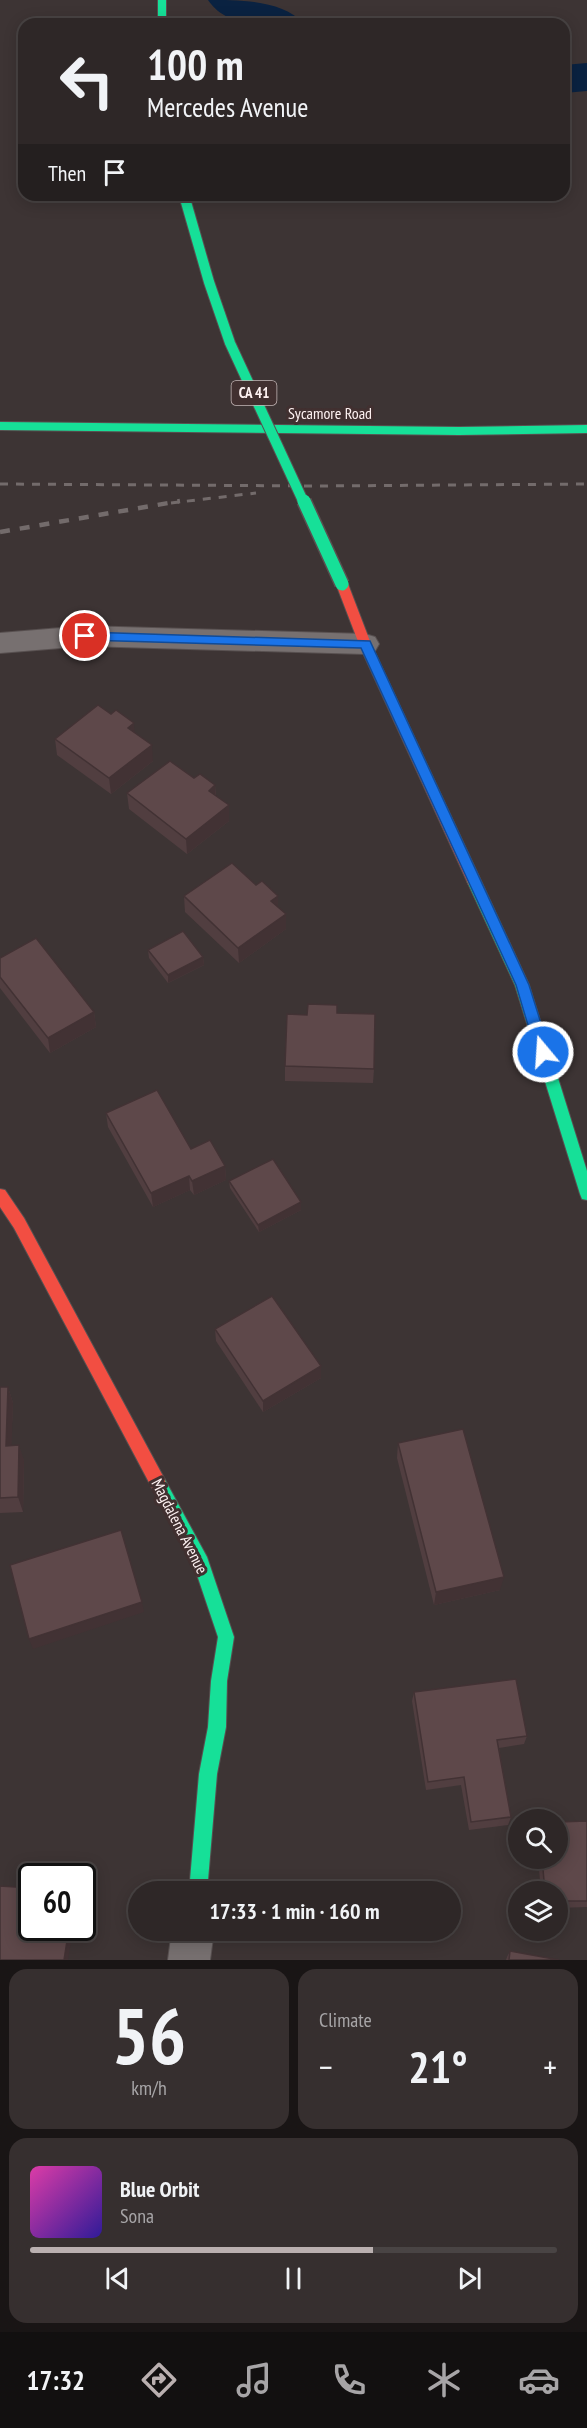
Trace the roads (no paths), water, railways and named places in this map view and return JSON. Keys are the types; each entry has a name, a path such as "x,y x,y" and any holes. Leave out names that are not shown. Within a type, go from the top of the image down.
{"main road":[{"path":"162,0 162,18"},
{"name":"CA 41","path":"186,201 209,282 230,343 342,584 365,644 522,985 587,1194"},
{"name":"Sycamore Road","path":"0,426 448,431 587,429"},
{"name":"Magdalena Avenue","path":"0,1195 19,1223 201,1563 226,1637 219,1681 218,1727 208,1774 199,1881"}],"street":[{"path":"0,643 85,636 365,644"},
{"path":"189,1960 192,1941"}],"waterway":[{"path":"230,0 268,18"},
{"path":"570,78 587,77"}],"railway":[{"path":"0,484 319,486 587,484"},
{"path":"171,503 256,493"},
{"path":"0,532 180,501"}]}
